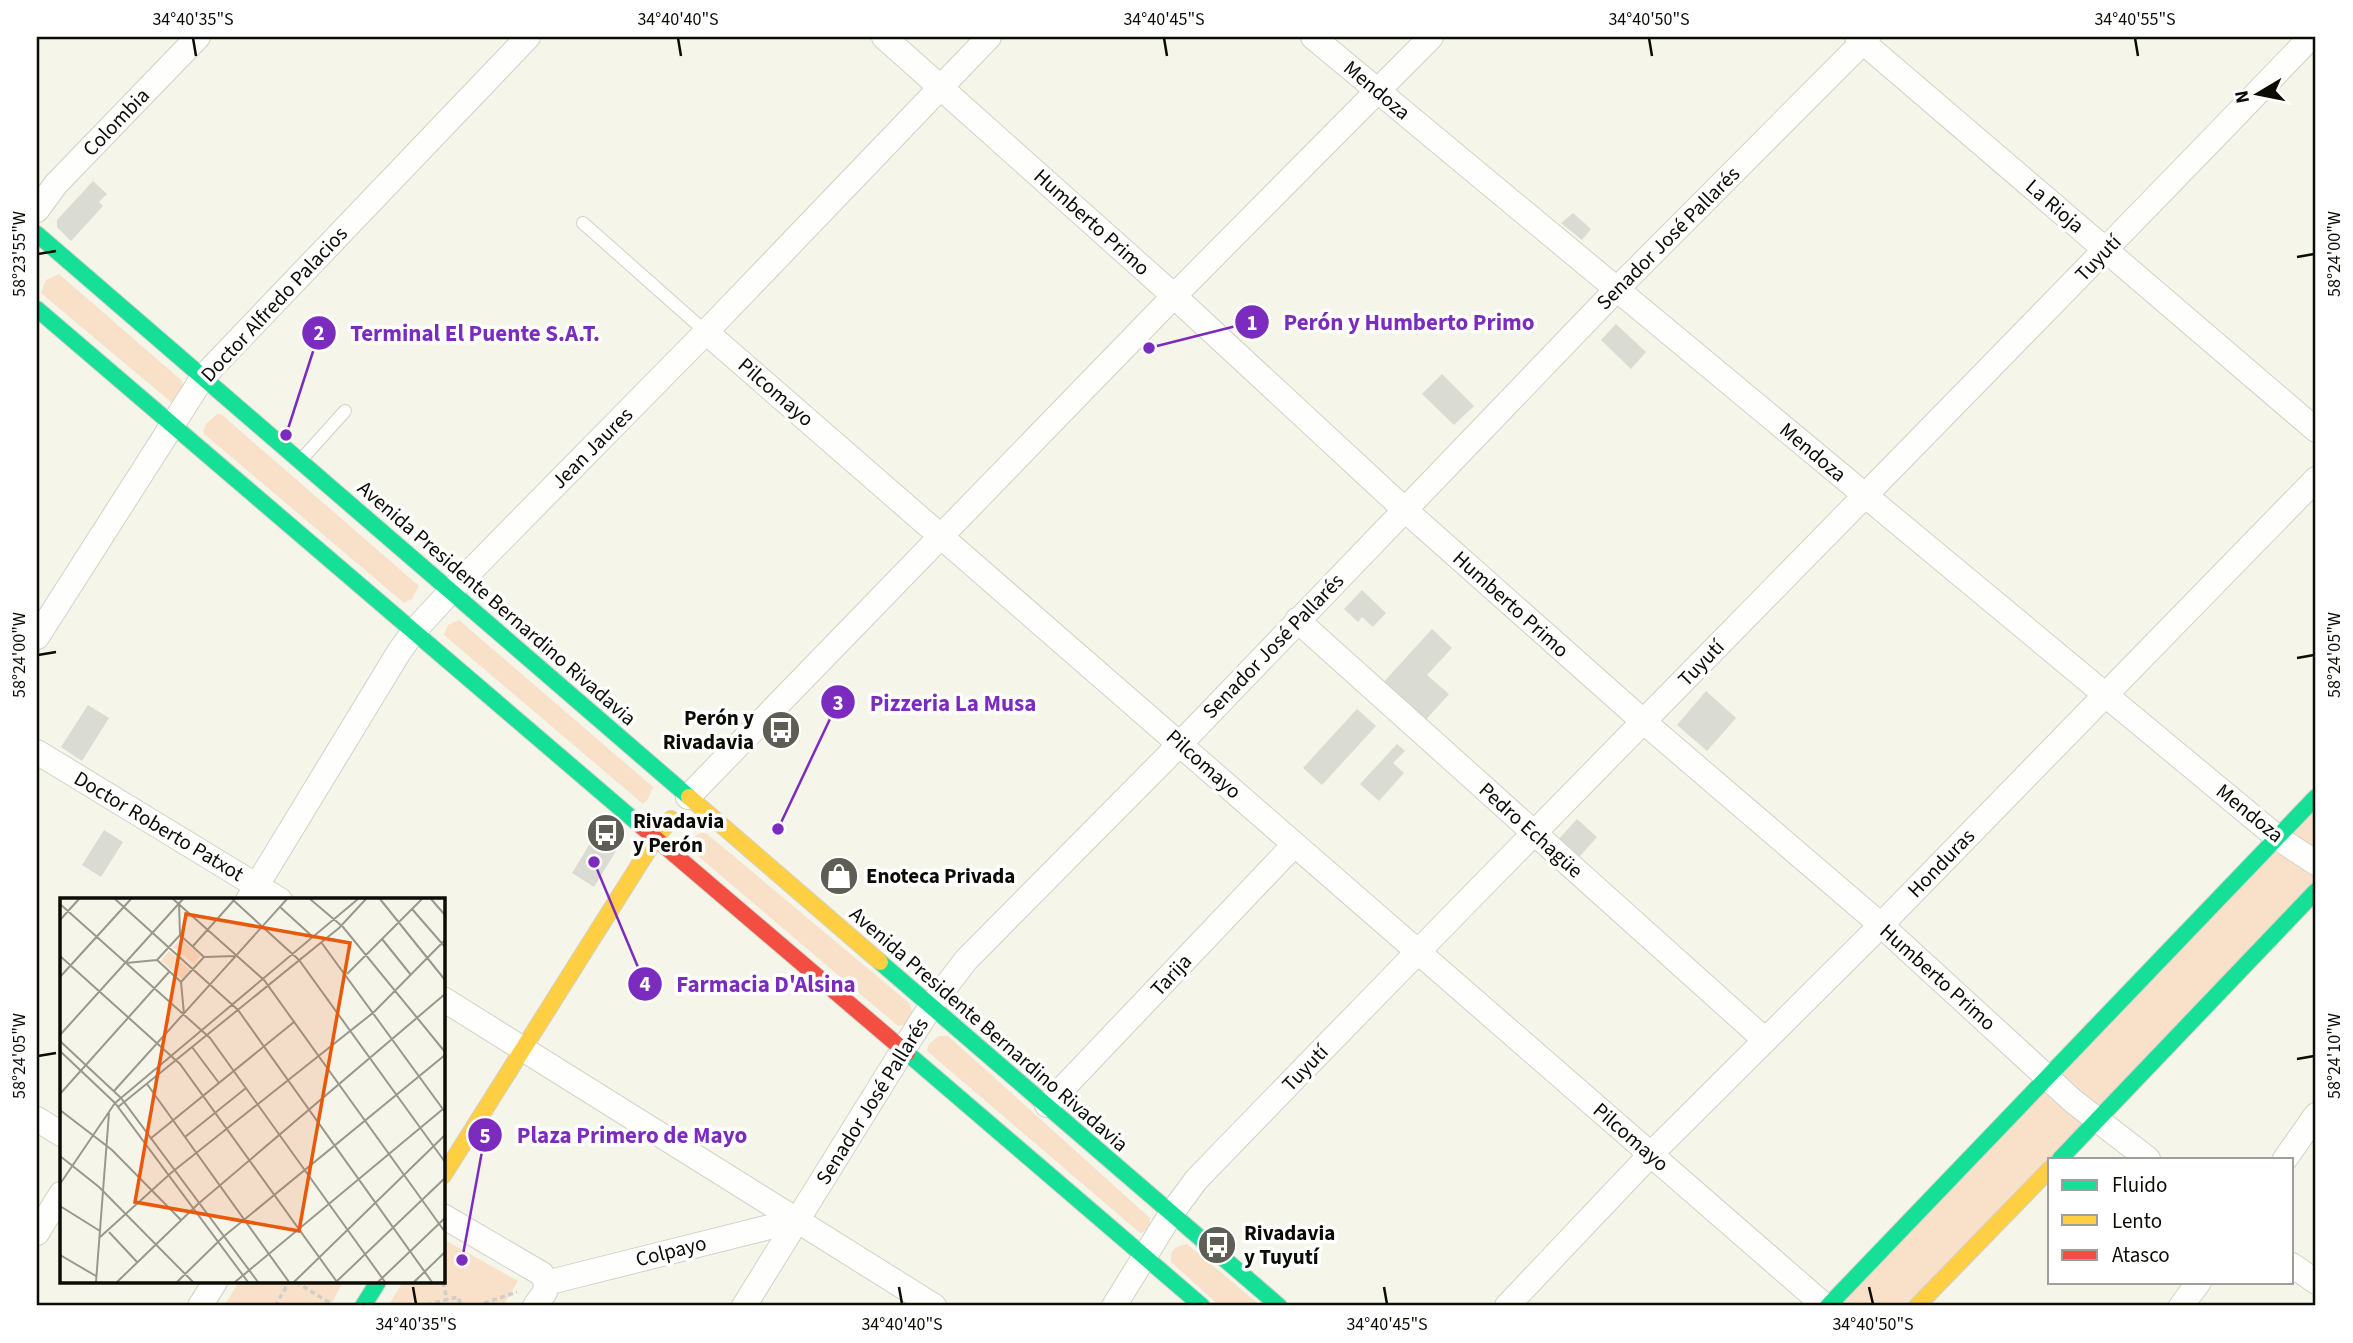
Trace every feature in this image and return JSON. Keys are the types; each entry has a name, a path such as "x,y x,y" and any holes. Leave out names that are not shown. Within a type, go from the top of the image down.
{"main road":[{"name":"Avenida Presidente Bernardino Rivadavia","path":"37,234 1279,1306"},
{"path":"37,309 1202,1306"},
{"path":"444,1174 656,838 688,797"},
{"path":"1826,1306 2316,797"},
{"path":"2061,1158 2316,891"},
{"path":"1917,1306 2048,1171"},
{"path":"363,1306 376,1284"}],"street":[{"name":"Colombia","path":"37,210 56,184 198,37"},
{"name":"Doctor Alfredo Palacios","path":"37,637 203,377 528,37"},
{"name":"Humberto Primo","path":"884,37 1174,296 1404,509 1644,722 1881,925 2047,1076 2147,1158"},
{"name":"Jean Jaures","path":"255,896 414,631 989,37"},
{"name":"Mendoza","path":"1313,37 2278,838 2316,863"},
{"path":"688,797 1174,296 1431,37"},
{"name":"Tuyutí","path":"1114,1306 1171,1214 1196,1180 2311,37"},
{"name":"La Rioja","path":"1863,38 2316,430"},
{"name":"Senador José Pallarés","path":"744,1306 931,1006 966,960 1181,743 1404,509 1863,38"},
{"name":"Pilcomayo","path":"706,332 1826,1306"},
{"name":"Honduras","path":"1507,1306 1651,1154 1881,925 2316,479"},
{"name":"Pedro Echagüe","path":"1297,620 1765,1040"},
{"name":"Doctor Roberto Patxot","path":"37,752 255,896"},
{"name":"Tarija","path":"1047,1105 1294,845"},
{"path":"444,1000 934,1306"},
{"path":"2286,1158 2316,1115"},
{"path":"37,1119 60,1133"},
{"path":"37,1233 60,1196"},
{"path":"444,1217 542,1274 546,1283 545,1292 535,1306"},
{"name":"Colpayo","path":"546,1283 797,1220"},
{"path":"2294,1266 2316,1282"},
{"path":"200,1306 214,1284"},
{"path":"2181,1306 2198,1284"}],"lane":[{"name":"Pilcomayo","path":"583,223 706,332"},
{"path":"300,461 345,411"}],"path":[{"path":"476,1306 546,1283"},
{"path":"275,1306 288,1284"},
{"path":"299,1284 335,1306"},
{"path":"443,1284 447,1300"},
{"path":"430,1306 429,1304 458,1297 461,1306"}],"shaded area":[{"path":"59,274 182,381 181,391 176,398 171,402 41,293 46,280"},
{"path":"217,414 221,414 419,586 412,599 404,603 203,433 206,424"},
{"path":"459,620 653,787 648,799 643,804 444,635 448,625"},
{"path":"2316,797 2316,891 2059,1158 2048,1158 2048,1170 1917,1306 1828,1306"},
{"path":"706,833 909,1003 913,1015 909,1021 898,1026 692,851 694,837"},
{"path":"939,1036 948,1036 1150,1218 1149,1230 1140,1233 927,1051 929,1044"},
{"path":"444,1240 518,1281 503,1306 388,1306 402,1284 444,1284"},
{"path":"1187,1244 1261,1306 1220,1306 1171,1262 1174,1249"},
{"path":"238,1284 342,1284 330,1306 224,1306"}],"building":[{"path":"93,181 107,194 99,202 103,206 71,241 57,227 57,220"},
{"path":"1573,213 1591,229 1582,240 1561,223"},
{"path":"1616,324 1646,352 1631,369 1601,340"},
{"path":"1442,374 1474,406 1454,425 1422,394"},
{"path":"1362,590 1386,613 1373,627 1362,617 1358,622 1344,609"},
{"path":"1432,629 1452,648 1427,675 1449,694 1423,723 1381,685"},
{"path":"1706,691 1736,718 1707,751 1677,725"},
{"path":"88,705 109,718 82,761 61,747"},
{"path":"1357,709 1376,726 1322,785 1303,768"},
{"path":"1397,744 1405,751 1393,763 1404,773 1379,801 1360,784"},
{"path":"1577,819 1597,837 1574,863 1557,841"},
{"path":"104,830 123,842 101,877 82,865"},
{"path":"594,837 616,851 594,887 572,873"}],"traffic: fast":[{"path":"37,234 689,797"},
{"path":"37,309 641,826"},
{"path":"1828,1306 2316,797"},
{"path":"2061,1158 2316,891"},
{"path":"880,962 1279,1306"},
{"path":"907,1053 1202,1306"},
{"path":"363,1306 377,1284"}],"traffic: slow":[{"path":"689,797 880,962"},
{"path":"444,1174 656,838 671,819"},
{"path":"1917,1306 2048,1171"}],"traffic: jam":[{"path":"641,826 907,1053"}],"place":[{"name":"Perón y Humberto Primo","path":"1149,348"},
{"name":"Terminal El Puente S.A.T.","path":"286,435"},
{"name":"Perón y Rivadavia","path":"781,730"},
{"name":"Pizzeria La Musa","path":"778,829"},
{"name":"Rivadavia y Perón","path":"606,833"},
{"name":"Farmacia D'Alsina","path":"594,862"},
{"name":"Enoteca Privada","path":"839,876"},
{"name":"Rivadavia y Tuyutí","path":"1217,1245"},
{"name":"Plaza Primero de Mayo","path":"462,1260"}]}
